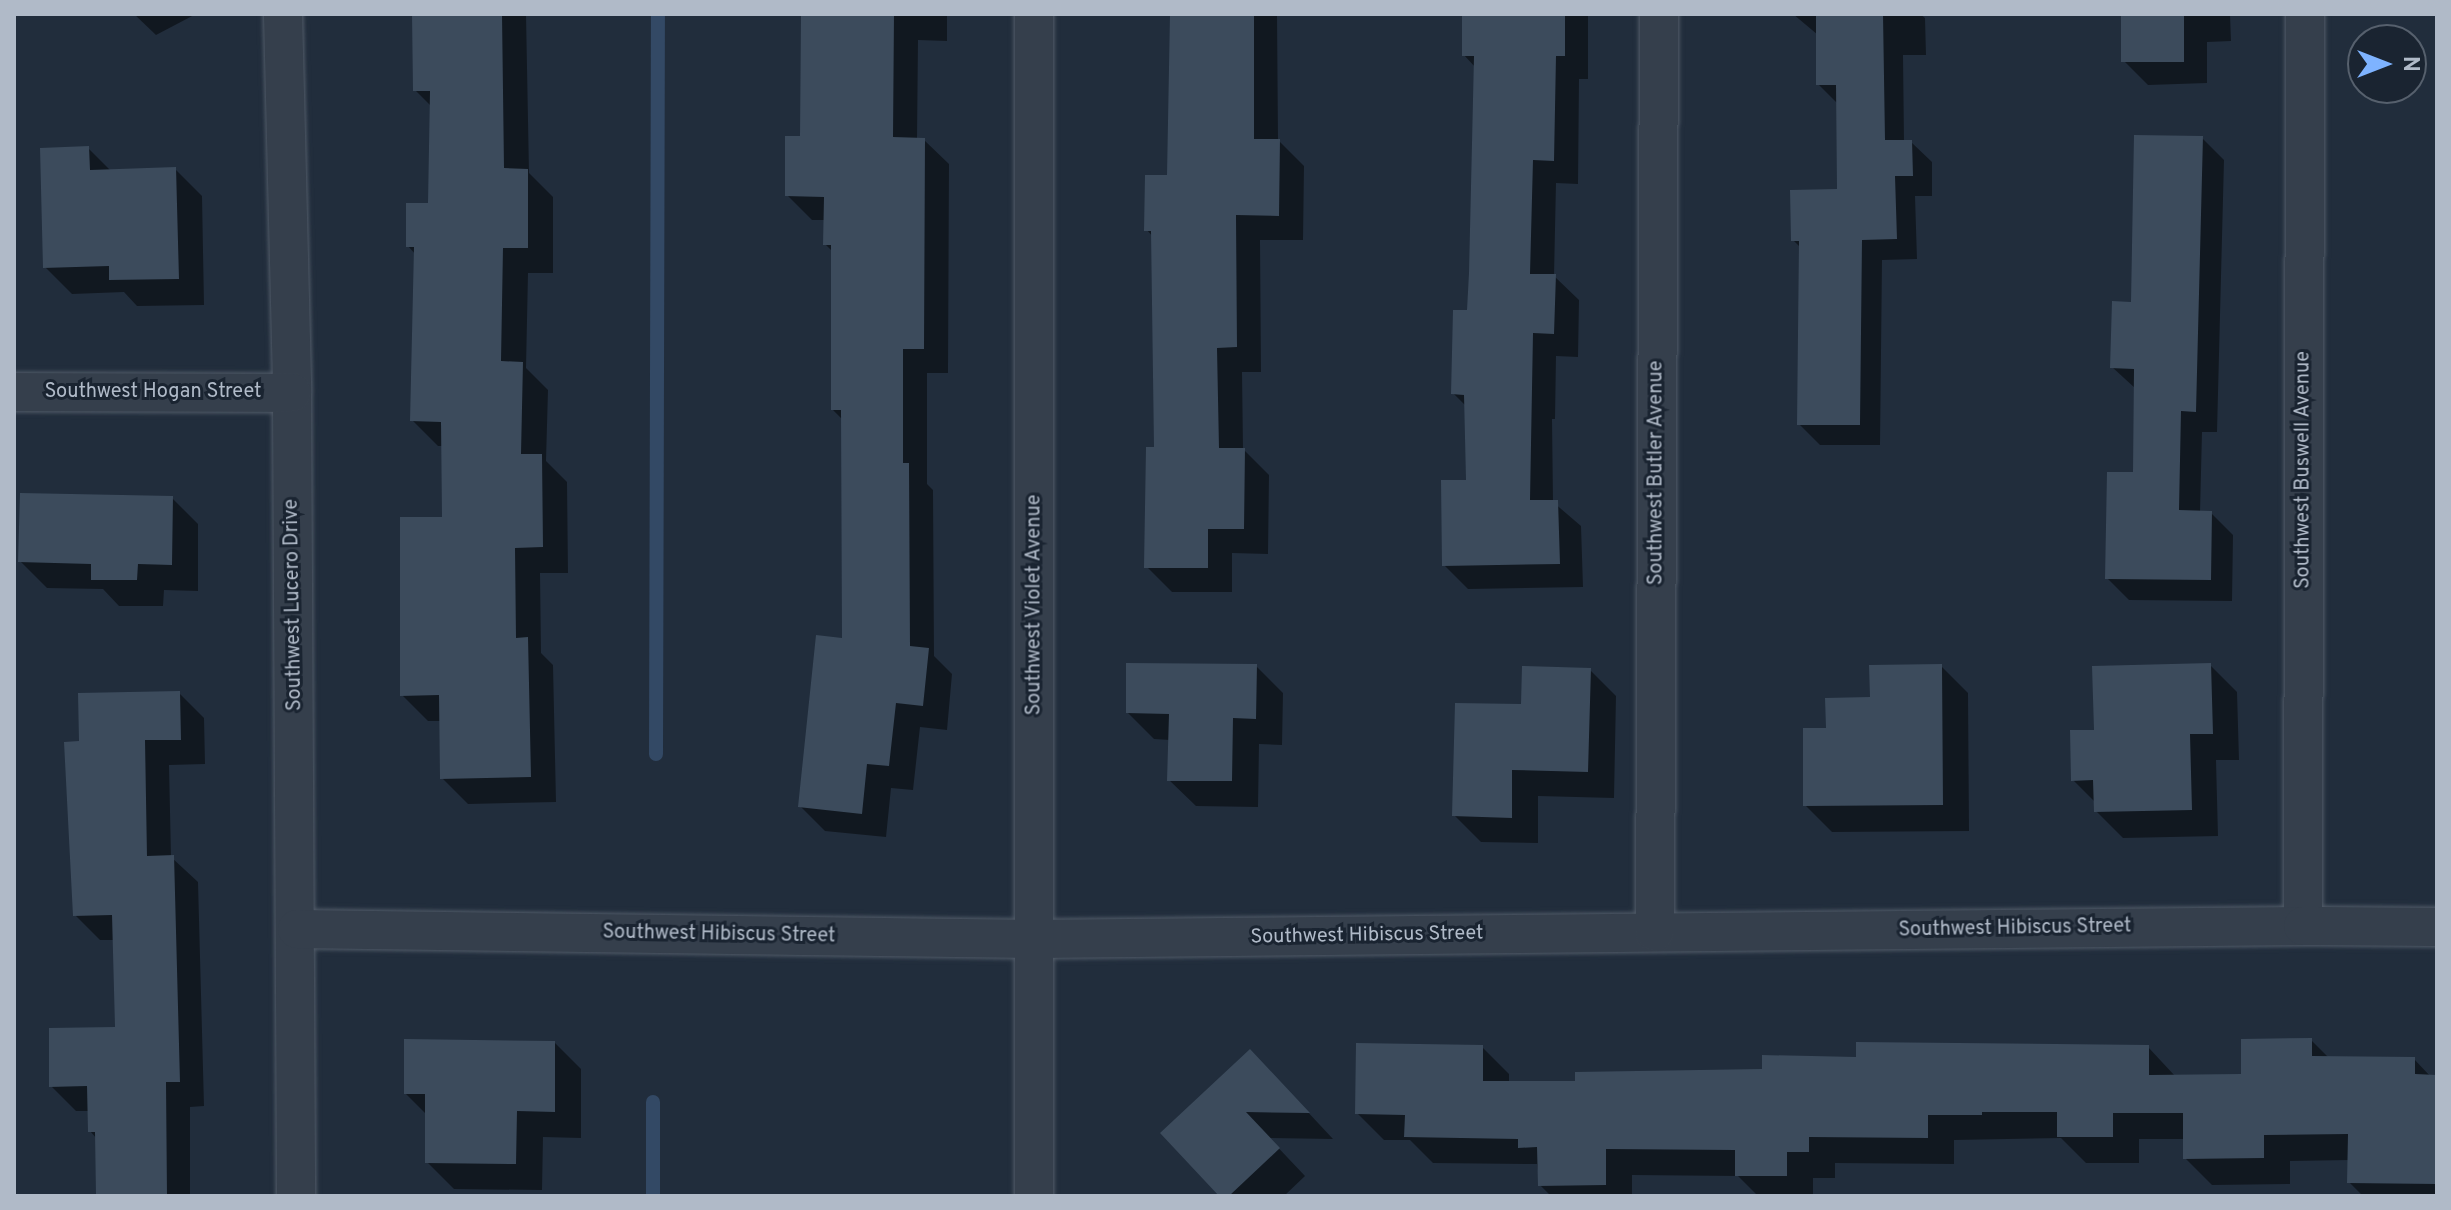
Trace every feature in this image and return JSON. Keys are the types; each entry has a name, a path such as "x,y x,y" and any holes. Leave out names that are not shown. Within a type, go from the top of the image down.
{"street":[{"name":"Southwest Lucero Drive","path":"283,14 292,393 296,1196"},
{"name":"Southwest Violet Avenue","path":"1034,14 1034,1196"},
{"name":"Southwest Butler Avenue","path":"1655,932 1659,14"},
{"name":"Southwest Buswell Avenue","path":"2303,926 2305,14"},
{"name":"Southwest Hogan Street","path":"14,392 292,393"},
{"name":"Southwest Hibiscus Street","path":"297,929 1035,939 2437,927"}],"building":[{"path":"412,14 502,14 504,168 528,169 528,248 503,248 501,361 523,362 521,454 542,454 543,547 515,548 516,638 528,637 531,777 440,779 439,695 400,696 400,517 442,517 441,422 410,421 414,247 406,247 406,203 428,203 430,91 413,91"},
{"path":"801,14 894,14 893,137 925,138 924,349 903,349 903,463 909,463 910,646 929,648 923,706 896,703 889,766 867,764 862,814 798,807 816,635 842,638 841,410 831,410 831,245 823,245 824,197 785,196 785,136 800,136"},
{"path":"1170,14 1254,14 1254,139 1280,139 1279,216 1236,215 1237,347 1217,348 1219,448 1245,448 1244,529 1208,529 1208,568 1144,568 1146,447 1154,447 1151,231 1144,231 1145,175 1167,175"},
{"path":"1462,14 1565,14 1565,56 1556,56 1554,161 1533,160 1530,274 1556,274 1554,334 1533,333 1530,500 1558,500 1560,564 1442,566 1441,480 1466,480 1464,395 1451,394 1453,310 1467,310 1469,273 1474,56 1462,56"},
{"path":"1816,14 1883,14 1885,140 1912,140 1913,176 1895,176 1897,239 1862,240 1860,425 1797,425 1799,241 1791,241 1790,190 1837,189 1836,85 1816,85"},
{"path":"2121,14 2184,14 2184,62 2121,62"},
{"path":"2134,135 2203,136 2196,412 2181,411 2179,510 2212,511 2211,580 2105,579 2107,472 2133,472 2134,369 2110,368 2112,301 2131,302"},
{"path":"89,146 90,170 176,167 179,279 109,280 109,266 43,268 40,148"},
{"path":"20,493 173,496 172,565 138,564 137,580 91,580 91,564 18,562"},
{"path":"1126,663 1257,664 1256,719 1233,718 1232,781 1167,781 1169,714 1126,713"},
{"path":"2211,663 2213,734 2190,734 2192,810 2094,812 2093,780 2071,781 2070,730 2094,730 2092,666"},
{"path":"1942,664 1943,805 1803,806 1803,728 1826,728 1825,698 1870,697 1869,665"},
{"path":"1522,666 1591,668 1588,772 1512,770 1512,818 1452,816 1455,703 1521,704"},
{"path":"180,691 181,740 145,740 147,856 174,855 180,1082 166,1082 167,1196 96,1196 95,1132 88,1132 87,1086 49,1087 49,1028 115,1027 112,915 73,916 64,742 79,741 78,693"},
{"path":"2312,1038 2312,1056 2415,1057 2415,1074 2437,1075 2437,1184 2347,1183 2348,1134 2264,1135 2264,1158 2183,1159 2183,1113 2113,1113 2113,1137 2057,1137 2057,1112 1982,1112 1982,1115 1928,1115 1928,1138 1809,1137 1809,1152 1787,1152 1787,1176 1735,1176 1735,1150 1606,1149 1606,1185 1538,1186 1537,1147 1518,1148 1518,1139 1404,1137 1405,1115 1355,1114 1356,1043 1483,1045 1483,1081 1575,1081 1575,1072 1762,1069 1762,1055 1856,1057 1856,1042 2149,1045 2149,1075 2241,1074 2241,1039"},
{"path":"404,1039 555,1041 555,1112 517,1111 516,1164 425,1163 425,1094 404,1094"},
{"path":"1250,1049 1310,1113 1246,1112 1280,1148 1229,1196 1219,1196 1160,1133"}],"waterway":[{"path":"656,754 658,14"},
{"path":"653,1102 653,1196"}]}
